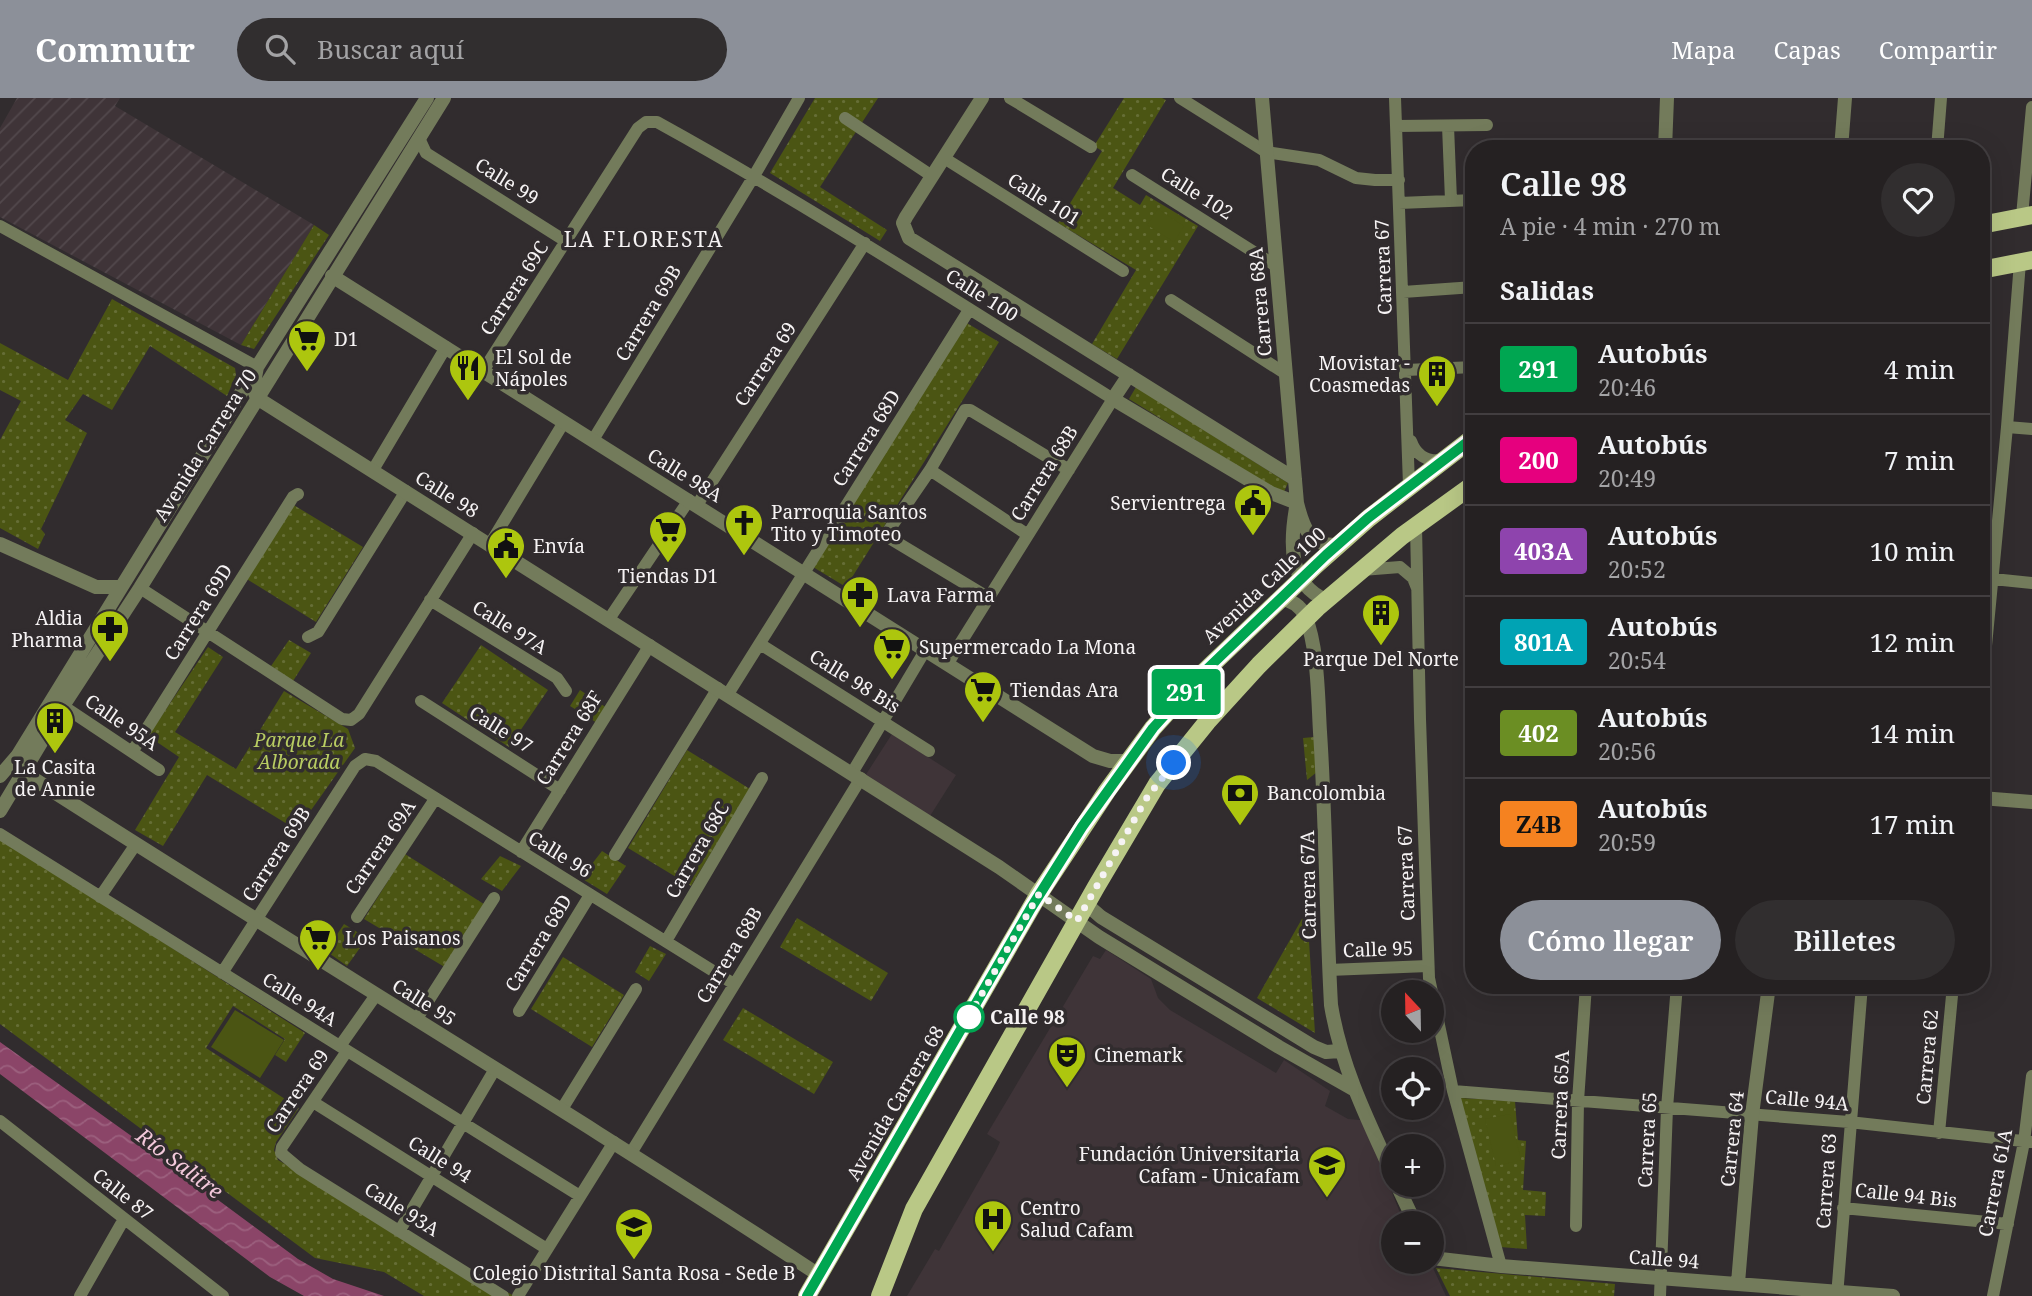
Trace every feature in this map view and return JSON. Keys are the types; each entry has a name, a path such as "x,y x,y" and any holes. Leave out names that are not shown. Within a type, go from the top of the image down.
{"main road":[{"path":"1990,223 2027,216"},
{"path":"1990,268 2026,261"},
{"name":"Avenida Calle 100","path":"1039,894 1128,761 1153,728 1204,672 1337,545 1409,485 1465,443"},
{"path":"880,1296 914,1209 1146,799 1259,665 1306,619 1416,526 1465,493"},
{"name":"Avenida Carrera 68","path":"807,1296 1039,894"}],"street":[{"name":"Avenida Carrera 70","path":"0,811 410,153 427,98"},
{"name":"Avenida Carrera 70","path":"0,776 18,755 257,367 414,133 444,98"},
{"name":"Carrera 69B","path":"593,440 799,98"},
{"path":"1010,98 1091,146"},
{"path":"1180,98 1266,152 1319,160 1356,177 1399,180"},
{"name":"Carrera 68A","path":"1262,98 1297,503 1308,535 1321,544 1337,545"},
{"name":"Carrera 67","path":"1395,98 1409,485"},
{"path":"1665,140 1667,98"},
{"path":"1842,140 1845,98"},
{"path":"1938,140 1941,98"},
{"path":"845,118 932,176 976,100"},
{"path":"2027,216 2032,107"},
{"name":"Calle 100","path":"646,122 657,122 754,176 1113,399 1270,493 1297,503"},
{"name":"Carrera 69C","path":"483,371 638,128 646,122"},
{"path":"1396,126 1488,125"},
{"path":"1448,126 1451,200"},
{"path":"414,133 426,153"},
{"path":"410,153 426,153"},
{"name":"Calle 99","path":"426,153 567,242"},
{"name":"Calle 101","path":"944,159 1123,271"},
{"name":"Calle 102","path":"1132,175 1276,265"},
{"name":"Calle 100","path":"932,176 903,223 909,238 1295,479"},
{"path":"1399,203 1465,200"},
{"path":"0,226 257,367 253,388 257,398"},
{"name":"Carrera 69","path":"609,619 693,503 865,243"},
{"path":"1990,597 2026,261"},
{"name":"Calle 98A","path":"332,276 1093,756 1110,761 1128,761"},
{"path":"1403,292 1465,288"},
{"path":"1171,300 1286,374"},
{"name":"Carrera 68D","path":"615,855 723,691 760,644 970,310"},
{"path":"373,470 446,347"},
{"path":"1406,370 1465,367"},
{"name":"Carrera 68B","path":"948,663 1129,375"},
{"name":"Calle 98","path":"257,398 856,775 1077,921 1353,1089"},
{"path":"989,598 891,539 889,530 930,470 964,412 970,410 1069,470"},
{"path":"490,544 564,422"},
{"path":"2007,427 2032,429"},
{"path":"1409,434 1418,454 1430,460 1442,460"},
{"path":"930,470 1028,535"},
{"path":"308,637 317,632 406,491"},
{"name":"Carrera 69D","path":"132,752 293,497 298,494"},
{"name":"Carrera 68A","path":"1297,503 1293,539 1300,579"},
{"name":"Carrera 67","path":"1416,526 1428,966 1453,1091 1501,1266"},
{"path":"140,588 342,719 351,720 359,714 472,533"},
{"path":"0,544 88,584 105,589 121,587"},
{"path":"1361,570 1400,567 1413,578 1418,595"},
{"path":"1300,579 1311,592 1326,600"},
{"path":"1993,579 2032,583"},
{"path":"88,584 99,597 105,613"},
{"path":"1280,599 1296,604 1306,619"},
{"name":"Calle 97A","path":"430,600 557,678 566,691"},
{"name":"Carrera 67A","path":"1306,619 1311,638 1319,705 1331,1005 1340,1051 1353,1089 1381,1149"},
{"name":"Calle 98 Bis","path":"760,644 929,751"},
{"name":"Carrera 68F","path":"521,852 650,645"},
{"name":"Carrera 68B","path":"631,1153 734,984 926,649"},
{"name":"Calle 97","path":"421,701 560,790"},
{"name":"Calle 95A","path":"63,706 159,770"},
{"path":"18,755 23,772"},
{"name":"Carrera 69B","path":"222,973 355,766 365,759"},
{"name":"Calle 96","path":"365,759 376,761 734,984"},
{"name":"Calle 95","path":"23,772 562,1109 819,1275"},
{"name":"Carrera 68C","path":"666,941 762,778"},
{"name":"Carrera 69A","path":"357,917 435,799"},
{"path":"1990,799 2032,802"},
{"name":"Calle 94A","path":"0,834 580,1196"},
{"path":"100,897 136,844"},
{"name":"Carrera 68D","path":"519,1011 590,895"},
{"path":"416,1020 494,898"},
{"path":"1086,904 1101,917 1314,1047 1326,1052 1340,1051"},
{"name":"Calle 95","path":"1329,970 1428,966"},
{"path":"562,1109 636,989"},
{"name":"Carrera 65A","path":"1576,1226 1578,1101 1585,994"},
{"name":"Carrera 65","path":"1660,1296 1667,1108 1676,994"},
{"name":"Carrera 64","path":"1738,1289 1752,1115 1768,994"},
{"name":"Carrera 63","path":"1837,1294 1861,994"},
{"name":"Carrera 62","path":"1939,1133 1952,994"},
{"name":"Carrera 69","path":"281,1153 282,1147 313,1102 376,995"},
{"path":"400,1230 495,1069"},
{"name":"Carrera 61A","path":"1993,1296 2028,1142 2032,1076"},
{"name":"Calle 94A","path":"1453,1091 1849,1122 2028,1142"},
{"name":"Calle 94","path":"313,1102 547,1249"},
{"name":"Calle 87","path":"0,1121 223,1296"},
{"path":"518,1296 614,1142"},
{"name":"Calle 93A","path":"281,1153 300,1169 503,1296"},
{"name":"Calle 94 Bis","path":"1843,1208 2008,1224"},
{"path":"80,1296 124,1219"},
{"name":"Calle 94","path":"1444,1260 1660,1278 1738,1289 1894,1296"}],"shaded area":[{"path":"17,98 120,98 115,106 314,225 241,345 0,217 0,128"},
{"path":"892,734 956,775 930,816 865,776"},
{"path":"1106,950 1151,979 1158,998 1170,1010 1276,1073 1284,1060 1330,1091 1325,1106 1348,1119 1364,1122 1381,1165 1381,1197 1394,1197 1399,1211 1381,1211 1381,1274 1436,1274 1446,1296 907,1296 935,1249 939,1251 996,1151 1000,1142 987,1134 1093,956 1100,959"}],"green space":[{"path":"815,98 878,98 820,187 887,230 880,241 770,173"},
{"path":"1124,98 1166,100 1113,188 1140,205 1146,195 1198,226 1117,359 1092,344 1136,270 1058,223 1102,151 1094,146"},
{"path":"1158,209 1184,226 1174,242 1147,225"},
{"path":"314,225 329,235 254,349 241,345"},
{"path":"112,299 235,368 236,375 227,396 150,346 112,410 83,394 65,420 87,433 41,529 45,534 38,549 0,528 0,440 21,401 0,390 0,343 68,380"},
{"path":"965,322 999,342 846,587 813,567"},
{"path":"1136,387 1288,483 1283,494 1129,399"},
{"path":"292,504 363,547 316,622 245,578"},
{"path":"289,640 311,653 293,681 271,666"},
{"path":"481,645 548,690 509,747 442,703"},
{"name":"Parque La Alborada","path":"208,647 223,657 175,732 236,769 284,691 348,729 355,748 297,830 207,775 163,846 135,830 179,757 148,736"},
{"path":"580,690 607,708 597,723 570,706"},
{"path":"1314,737 1317,772 1307,780 1303,738"},
{"path":"687,750 750,789 691,886 628,848"},
{"path":"0,838 305,1033 286,1062 275,1055 285,1039 233,1006 206,1048 299,1108 276,1142 274,1150 278,1160 514,1296 424,1296 384,1272 315,1258 0,1024"},
{"path":"602,851 626,866 607,894 581,878"},
{"path":"405,854 487,906 448,969 364,919"},
{"path":"500,856 521,866 502,891 481,879"},
{"path":"1307,910 1315,1033 1257,998"},
{"path":"797,918 888,973 871,1001 780,947"},
{"path":"344,924 367,938 347,966 326,951"},
{"path":"650,946 666,954 649,981 635,972"},
{"path":"563,957 624,995 592,1047 531,1009"},
{"path":"743,1008 833,1062 814,1094 723,1040"},
{"path":"235,1010 284,1040 260,1078 211,1047"},
{"path":"1460,1098 1515,1101 1518,1140 1526,1141 1523,1190 1546,1192 1545,1216 1525,1215 1527,1249 1500,1247"},
{"path":"1510,1114 1521,1160 1496,1166 1485,1119"},
{"path":"1444,1269 1615,1284 1614,1296 1450,1296 1439,1274 1444,1274"}],"water":[{"path":"0,1042 298,1259 333,1279 384,1296 304,1296 270,1277 0,1074"}],"bus line":[{"name":"291","path":"807,1296 1031,908 1082,827 1153,728 1246,630 1326,555 1368,518 1465,444"}],"place":[{"name":"D1","path":"307,373"},
{"name":"El Sol de Nápoles","path":"468,402"},
{"name":"Movistar - Coasmedas","path":"1437,408"},
{"name":"Servientrega","path":"1253,537"},
{"name":"Parroquia Santos Tito y Timoteo","path":"744,557"},
{"name":"Tiendas D1","path":"668,564"},
{"name":"Envía","path":"506,580"},
{"name":"Lava Farma","path":"860,629"},
{"name":"Parque Del Norte","path":"1381,647"},
{"name":"Aldia Pharma","path":"110,663"},
{"name":"Supermercado La Mona","path":"892,681"},
{"name":"Tiendas Ara","path":"983,724"},
{"name":"La Casita de Annie","path":"55,755"},
{"name":"Bancolombia","path":"1240,827"},
{"name":"Los Paisanos","path":"318,972"},
{"name":"Calle 98","path":"969,1017"},
{"name":"Cinemark","path":"1067,1089"},
{"name":"Fundación Universitaria Cafam - Unicafam","path":"1327,1199"},
{"name":"Centro Salud Cafam","path":"993,1253"},
{"name":"Colegio Distrital Santa Rosa - Sede B","path":"634,1261"}],"district":[{"name":"LA FLORESTA","path":"644,239"}],"route":[{"path":"969,1017 963,1027 1039,894 1077,921 1146,799 1174,763"}],"water label":[{"name":"Río Salitre","path":"180,1163"}]}
